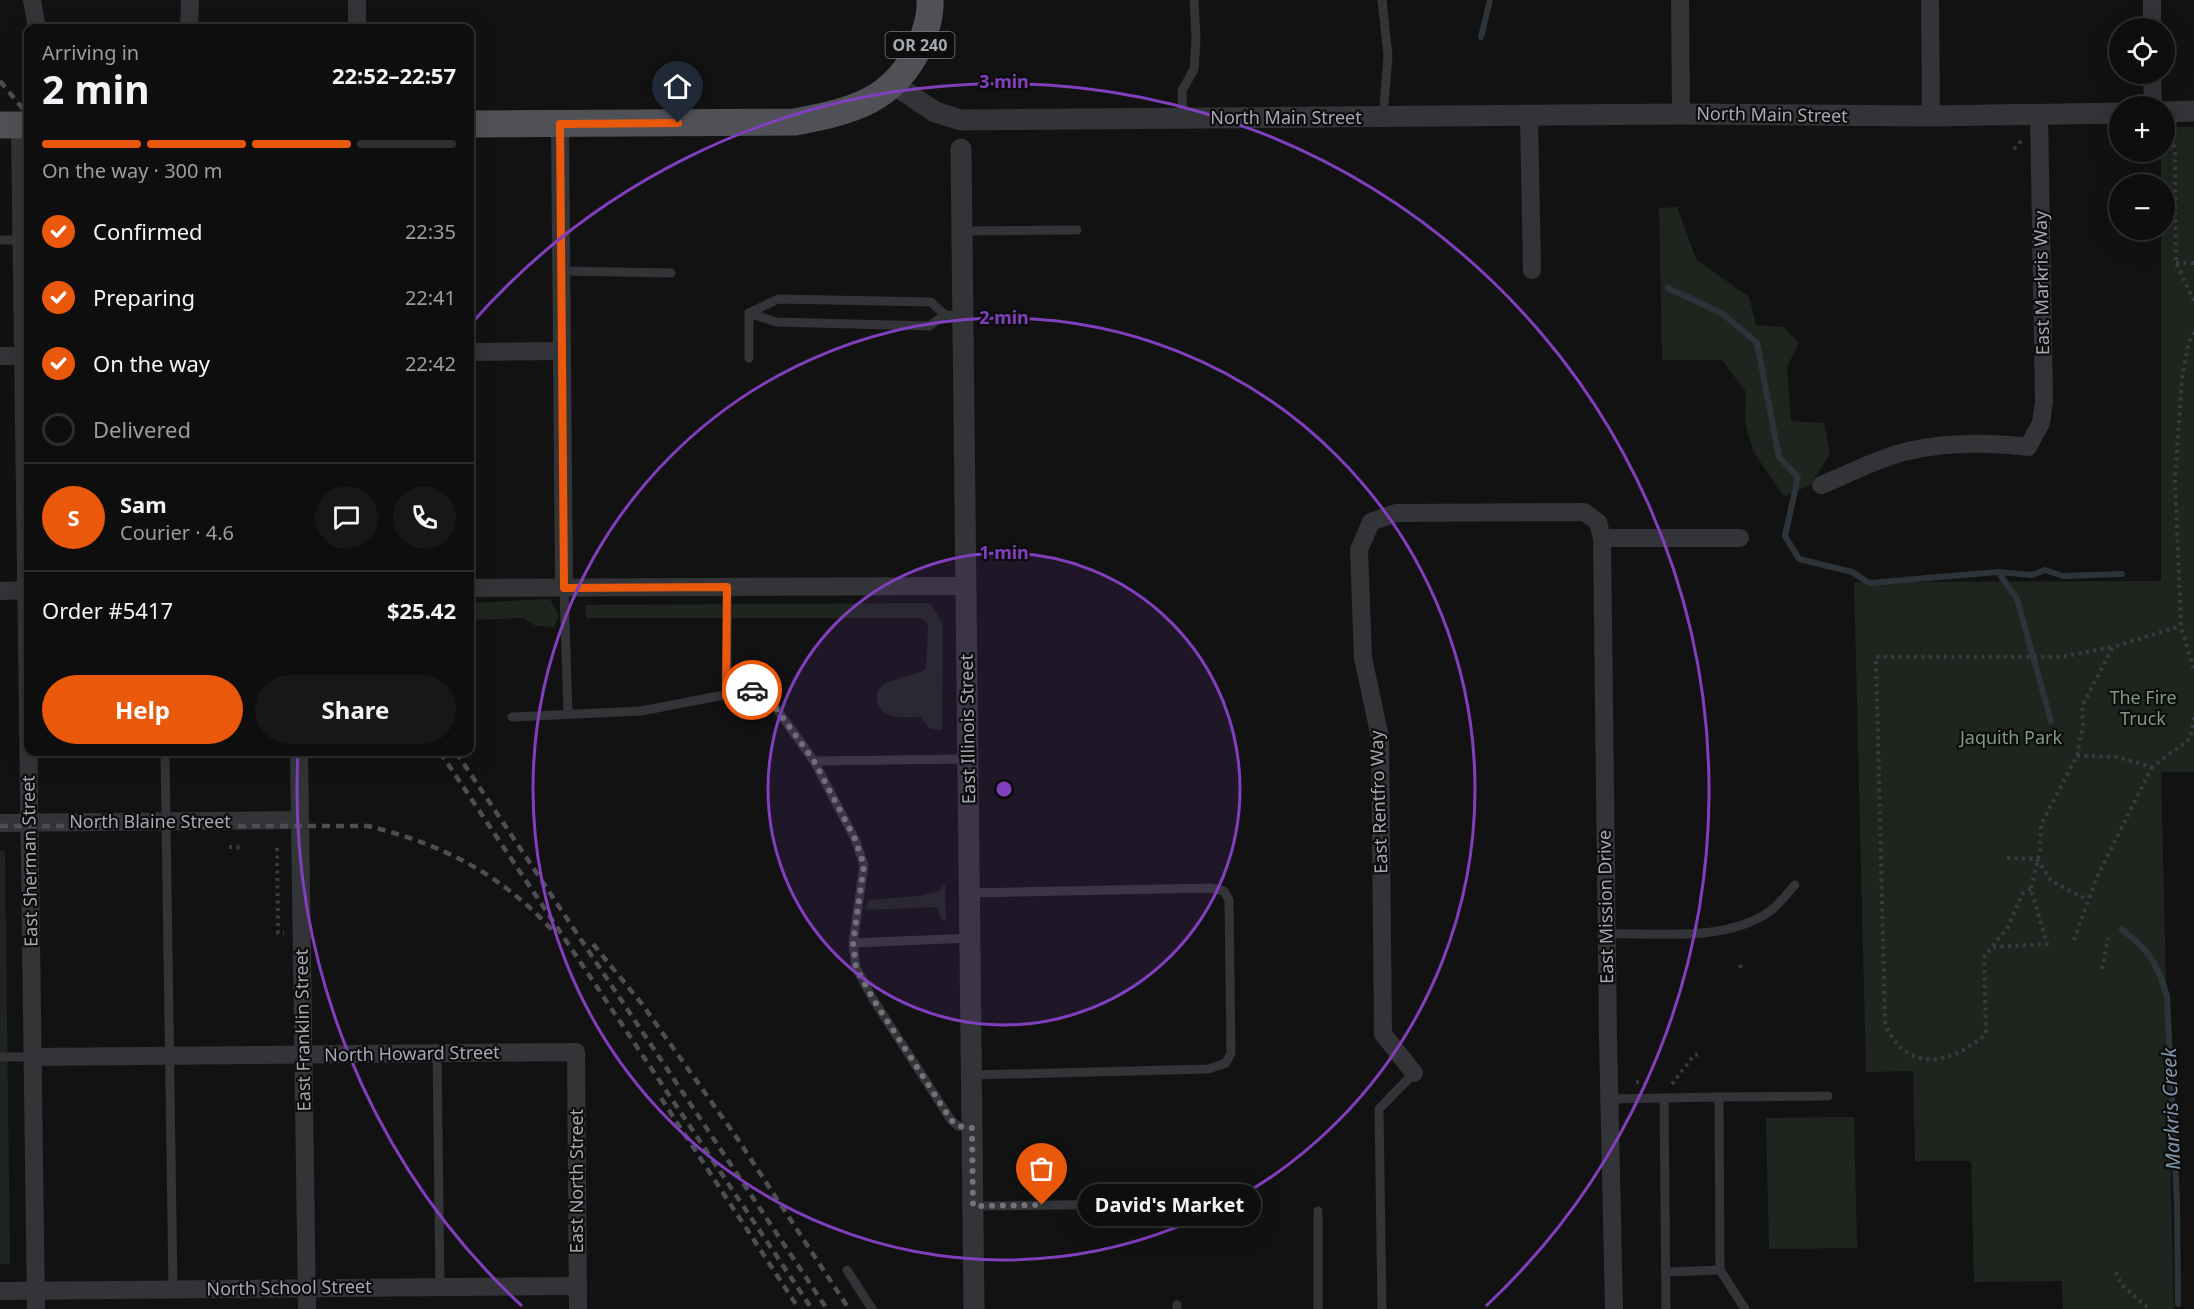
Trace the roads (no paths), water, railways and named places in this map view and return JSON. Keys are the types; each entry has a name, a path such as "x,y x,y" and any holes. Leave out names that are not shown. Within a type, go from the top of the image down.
{"main road":[{"name":"OR 240","path":"474,123 795,122 837,114 869,101 895,85 912,62 925,33 930,0"}],"street":[{"path":"32,0 36,24"},
{"path":"189,24 190,0"},
{"path":"357,0 357,24"},
{"path":"1680,0 1680,114"},
{"path":"1930,0 1931,116"},
{"path":"2152,0 2152,18"},
{"name":"North Main Street","path":"895,85 935,112 961,120 2109,113"},
{"path":"2175,117 2194,111"},
{"name":"East Markris Way","path":"1821,485 1906,452 1946,444 1988,442 2028,447 2041,423 2044,400 2039,114"},
{"path":"1529,116 1532,270"},
{"path":"560,124 564,588"},
{"name":"East Sherman Street","path":"16,125 21,240 24,415"},
{"name":"East Illinois Street","path":"961,149 962,231 954,316 966,586 975,1309"},
{"path":"474,352 562,351"},
{"path":"0,356 23,356"},
{"name":"East Rentfro Way","path":"1413,1073 1383,1034 1380,737 1363,658 1359,550 1371,522 1396,513 1584,512 1598,522 1602,538"},
{"path":"1602,538 1740,537"},
{"name":"East Mission Drive","path":"1602,538 1606,934 1614,1309"},
{"path":"474,588 966,586"},
{"path":"0,591 24,591"},
{"name":"East Sherman Street","path":"28,756 36,1309"},
{"name":"East Franklin Street","path":"299,756 307,1309"},
{"name":"North Blaine Street","path":"0,823 300,820"},
{"name":"North Howard Street","path":"32,1057 576,1052"},
{"name":"East North Street","path":"576,1052 578,1309"},
{"name":"North School Street","path":"0,1291 578,1286"}],"lane":[{"path":"1184,119 1182,91 1194,69 1195,59 1194,0"},
{"path":"1382,0 1388,56 1383,117"},
{"path":"962,231 1077,230"},
{"path":"0,240 21,240"},
{"path":"562,272 671,273"},
{"path":"749,314 778,299 931,302 954,316"},
{"path":"749,314 776,322 930,326 954,316"},
{"path":"749,314 749,358"},
{"path":"726,696 727,587"},
{"path":"564,588 568,714"},
{"path":"512,717 641,711 750,690 759,691 768,697 814,761 855,839 864,865 853,943 856,968 941,1106 958,1126 972,1128"},
{"path":"165,756 173,1289"},
{"path":"814,761 968,759"},
{"path":"1606,934 1716,933 1736,927 1770,911 1795,885"},
{"path":"969,893 1211,888 1224,891 1229,900 1230,936 1230,1053 1226,1063 1208,1068 972,1075"},
{"path":"853,943 970,938"},
{"path":"436,1053 440,1287"},
{"path":"0,1057 32,1057"},
{"path":"1382,1309 1379,1109 1413,1073"},
{"path":"1609,1099 1828,1096"},
{"path":"1719,1097 1720,1269 1745,1309"},
{"path":"1664,1098 1666,1309"},
{"path":"973,1206 1157,1204"},
{"path":"1318,1211 1318,1309"},
{"path":"1666,1272 1720,1269"},
{"path":"847,1270 872,1309"}],"waterway":[{"name":"Markris Creek","path":"1481,37 1490,0"},
{"name":"Markris Creek","path":"1668,288 1723,314 1757,343 1779,457 1798,477 1785,536 1799,559 1852,572 1869,583 1998,572 2032,575 2045,570 2063,576 2122,574"},
{"name":"Markris Creek","path":"1998,572 2017,599 2051,721"},
{"name":"Markris Creek","path":"2122,930 2151,958 2167,996 2177,1202 2178,1304"}],"railway":[{"path":"0,81 24,110"},
{"path":"443,756 812,1309"},
{"path":"459,756 827,1309"},
{"path":"0,826 368,826 421,842 469,864 513,893 553,931"},
{"path":"593,944 642,1004 737,1138 849,1309"},
{"path":"661,1098 799,1309"}],"place":[{"name":"David's Market","path":"1042,1205"}],"park label":[{"name":"The Fire Truck","path":"2143,708"},
{"name":"Jaquith Park","path":"2011,738"}]}
